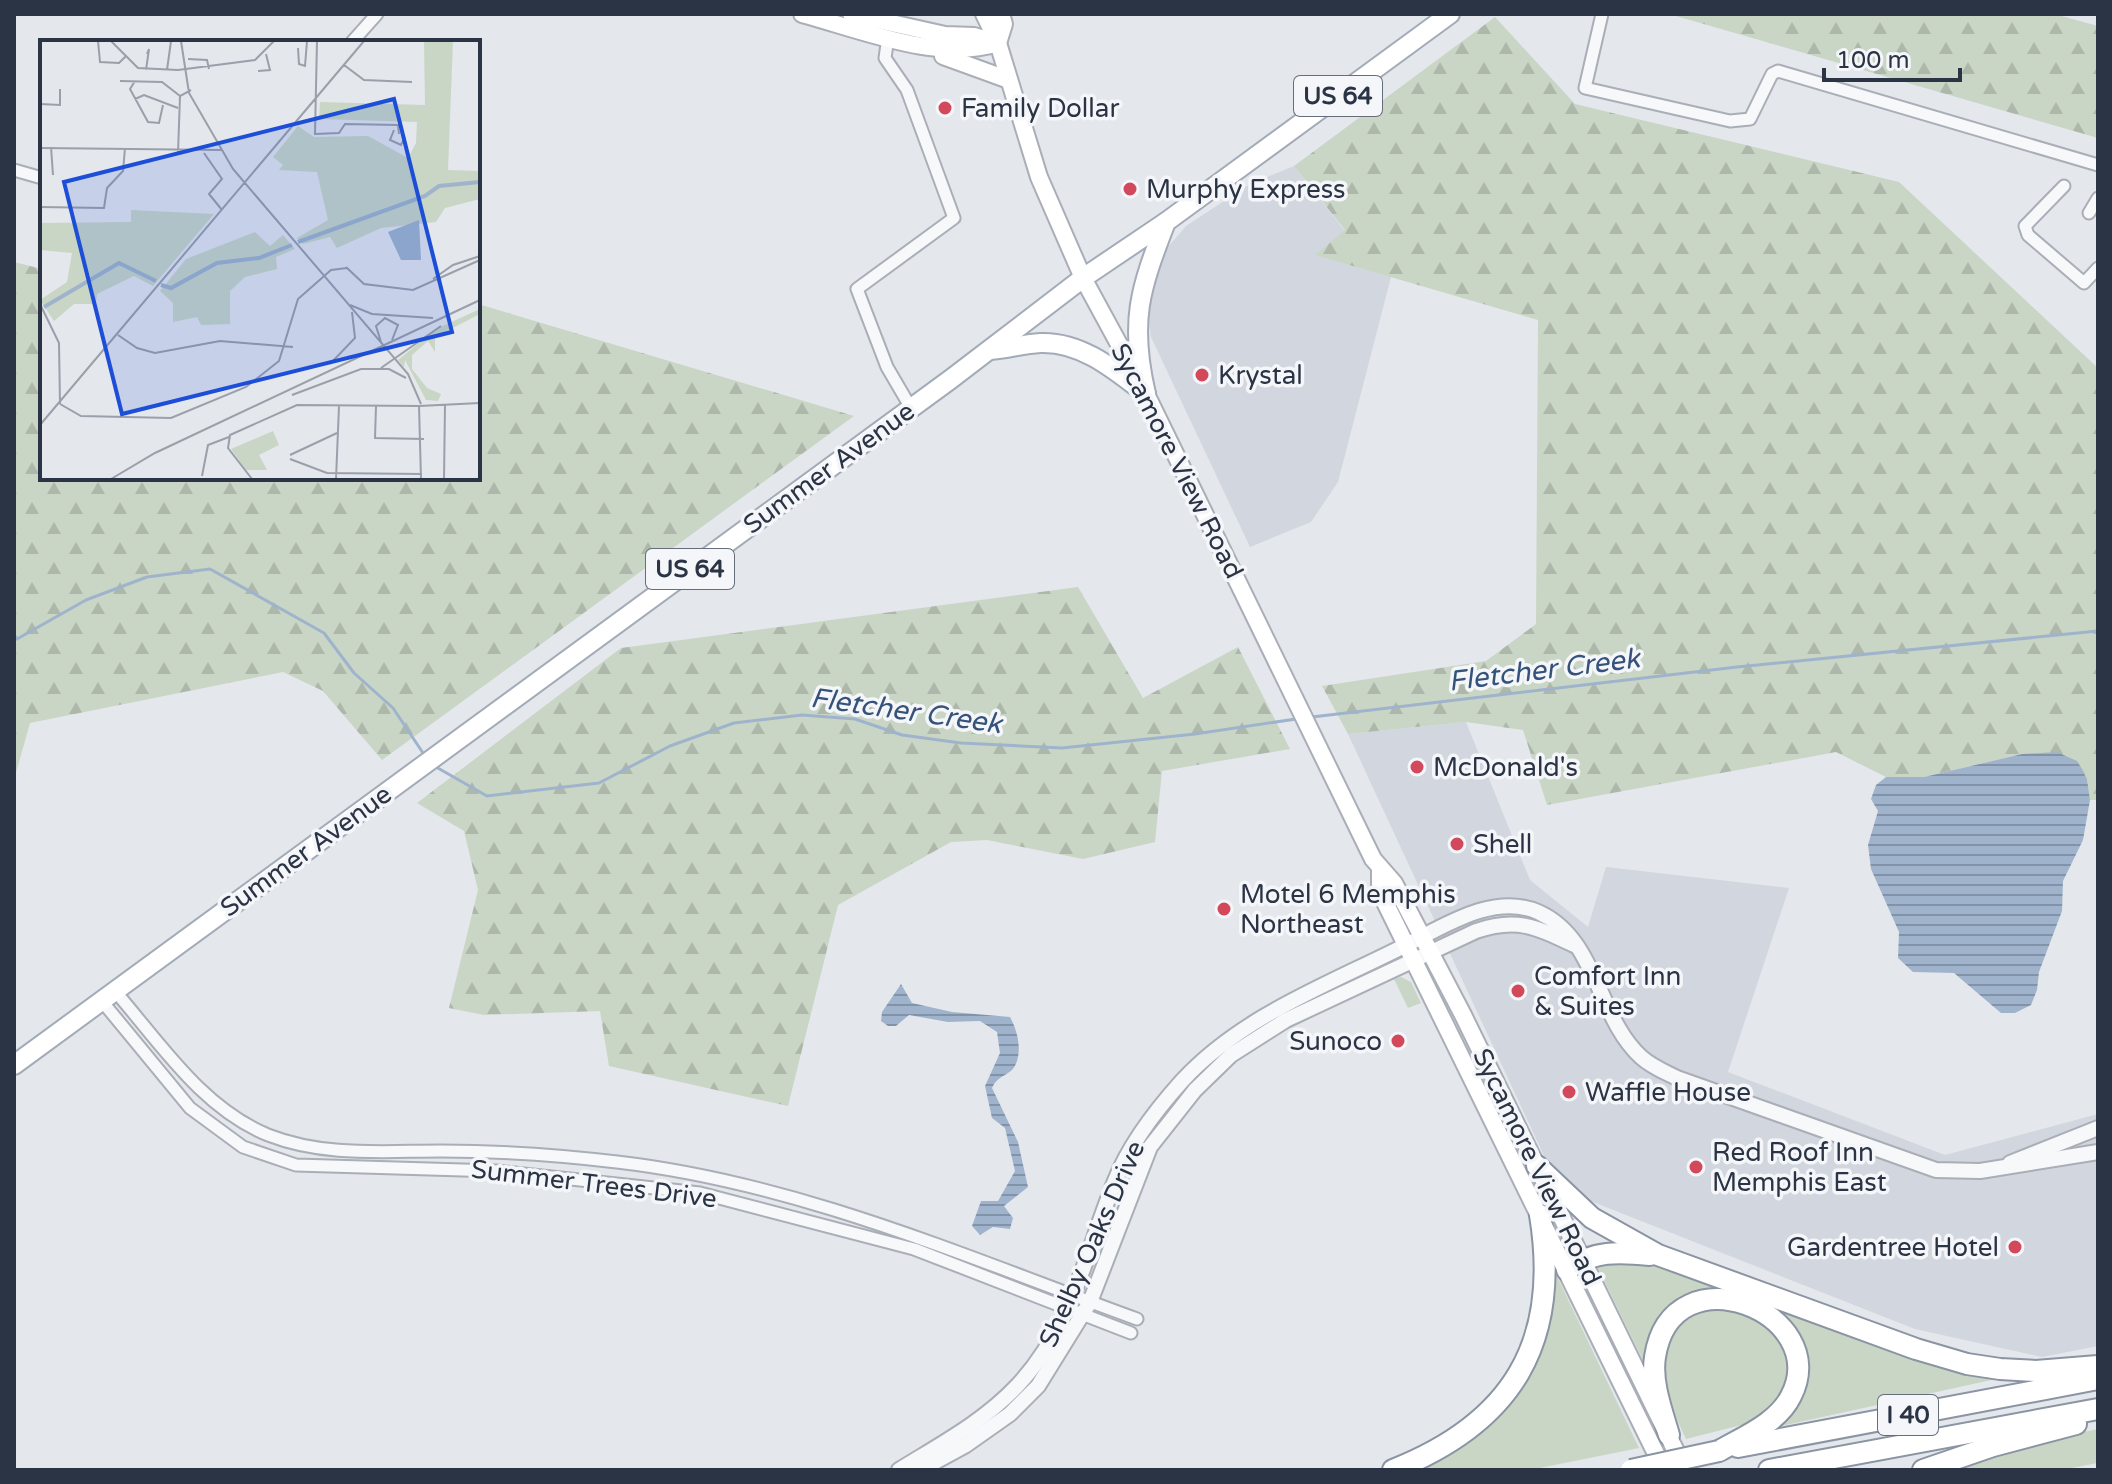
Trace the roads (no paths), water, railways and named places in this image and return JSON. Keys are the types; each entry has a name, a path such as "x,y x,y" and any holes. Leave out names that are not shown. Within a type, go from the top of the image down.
{"highway":[{"path":"1537,1166 1592,1218 1658,1255 1916,1349 1967,1364 2036,1371 2098,1366"},
{"path":"1393,1470 1432,1454 1485,1418 1520,1373 1542,1319 1547,1259 1540,1215"},
{"path":"1574,1264 1616,1252 1658,1255"},
{"path":"1669,1435 1657,1388 1655,1359 1661,1334 1684,1308 1699,1301 1731,1299 1748,1304 1778,1322 1788,1335 1797,1364 1793,1394 1781,1411 1762,1426 1719,1451"},
{"name":"I 40","path":"1631,1470 2098,1379"},
{"name":"I 40","path":"1769,1470 2098,1409"},
{"path":"1923,1470 1993,1446 2098,1418"}],"main road":[{"path":"802,14 909,42 971,51 998,43"},
{"path":"851,14 998,43"},
{"name":"Sycamore View Road","path":"984,14 998,43 1039,177 1083,278 1146,394 1380,870 1394,883 1417,948 1517,1174 1540,1215 1574,1264 1669,1435 1685,1470"},
{"name":"Sycamore View Road","path":"998,43 1004,24 1001,14"},
{"name":"Summer Avenue","path":"14,1065 990,350 1083,278 1166,222 1450,14"},
{"path":"909,42 919,49 1009,80"},
{"path":"1146,394 1137,327 1141,289 1166,222"},
{"path":"990,350 1038,343 1058,344 1086,353 1146,394"},
{"name":"Sycamore View Road","path":"1417,948 1537,1166 1574,1264 1664,1470"}],"street":[{"path":"354,40 372,24 377,14"},
{"path":"1602,14 1585,88 1730,121 1750,119 1772,74 1778,71 2098,165"},
{"path":"888,37 885,58 907,90 954,218 857,289 887,367 911,408"},
{"path":"14,170 40,177"},
{"path":"2064,186 2025,226 2028,235 2084,283 2098,268"},
{"path":"2089,213 2098,198"},
{"name":"Shelby Oaks Drive","path":"899,1470 976,1424 1016,1387 1041,1356 1074,1295 1128,1153 1180,1083 1233,1035 1311,991 1417,948 1476,931 1507,923 1529,925 1574,945 1616,1026 1640,1056 1653,1066 1705,1089 1924,1167 1980,1171 2098,1152"},
{"name":"Shelby Oaks Drive","path":"920,1470 966,1445 1025,1400 1059,1356 1090,1302 1150,1147 1195,1090 1231,1055 1286,1020 1417,948"},
{"name":"Summer Trees Drive","path":"108,996 196,1086 237,1119 268,1135 306,1146 358,1152 512,1153 618,1162 712,1179 866,1218 1137,1319"},
{"name":"Summer Trees Drive","path":"108,996 190,1108 243,1147 296,1165 419,1167 613,1181 700,1193 914,1249 1131,1333"},
{"path":"2007,1166 2098,1128"},
{"path":"419,1151 419,1167"}],"water":[{"path":"2057,752 2077,761 2087,779 2090,800 2083,840 2063,881 2062,911 2039,972 2031,1005 2015,1013 2001,1013 1954,973 1913,972 1898,958 1899,932 1871,869 1868,845 1878,811 1871,799 1876,785 1886,777 1924,777 2022,754"},
{"path":"901,984 912,1003 952,1012 1010,1017 1013,1023 1018,1058 1012,1070 998,1079 992,1088 1018,1142 1028,1187 1004,1206 1013,1218 1010,1229 993,1227 980,1235 972,1226 981,1201 998,1201 1015,1171 1005,1128 992,1118 985,1086 1000,1053 997,1032 980,1021 948,1022 909,1015 896,1026 888,1026 881,1021 882,1012"}],"waterway":[{"name":"Fletcher Creek","path":"14,635 17,639 86,600 147,577 210,569 324,633 354,673 393,708 425,756"},
{"name":"Fletcher Creek","path":"1312,717 1737,667 2098,631"},
{"name":"Fletcher Creek","path":"436,767 487,796 599,783 670,746 734,723 802,715 855,719 902,735 961,743 1062,748 1195,734 1296,719"}],"place":[{"name":"Family Dollar","path":"945,108"},
{"name":"Murphy Express","path":"1130,189"},
{"name":"Krystal","path":"1202,375"},
{"name":"McDonald's","path":"1417,767"},
{"name":"Shell","path":"1457,844"},
{"name":"Motel 6 Memphis Northeast","path":"1224,909"},
{"name":"Comfort Inn & Suites","path":"1518,991"},
{"name":"Sunoco","path":"1398,1041"},
{"name":"Waffle House","path":"1569,1092"},
{"name":"Red Roof Inn Memphis East","path":"1696,1167"},
{"name":"Gardentree Hotel","path":"2015,1247"}]}
